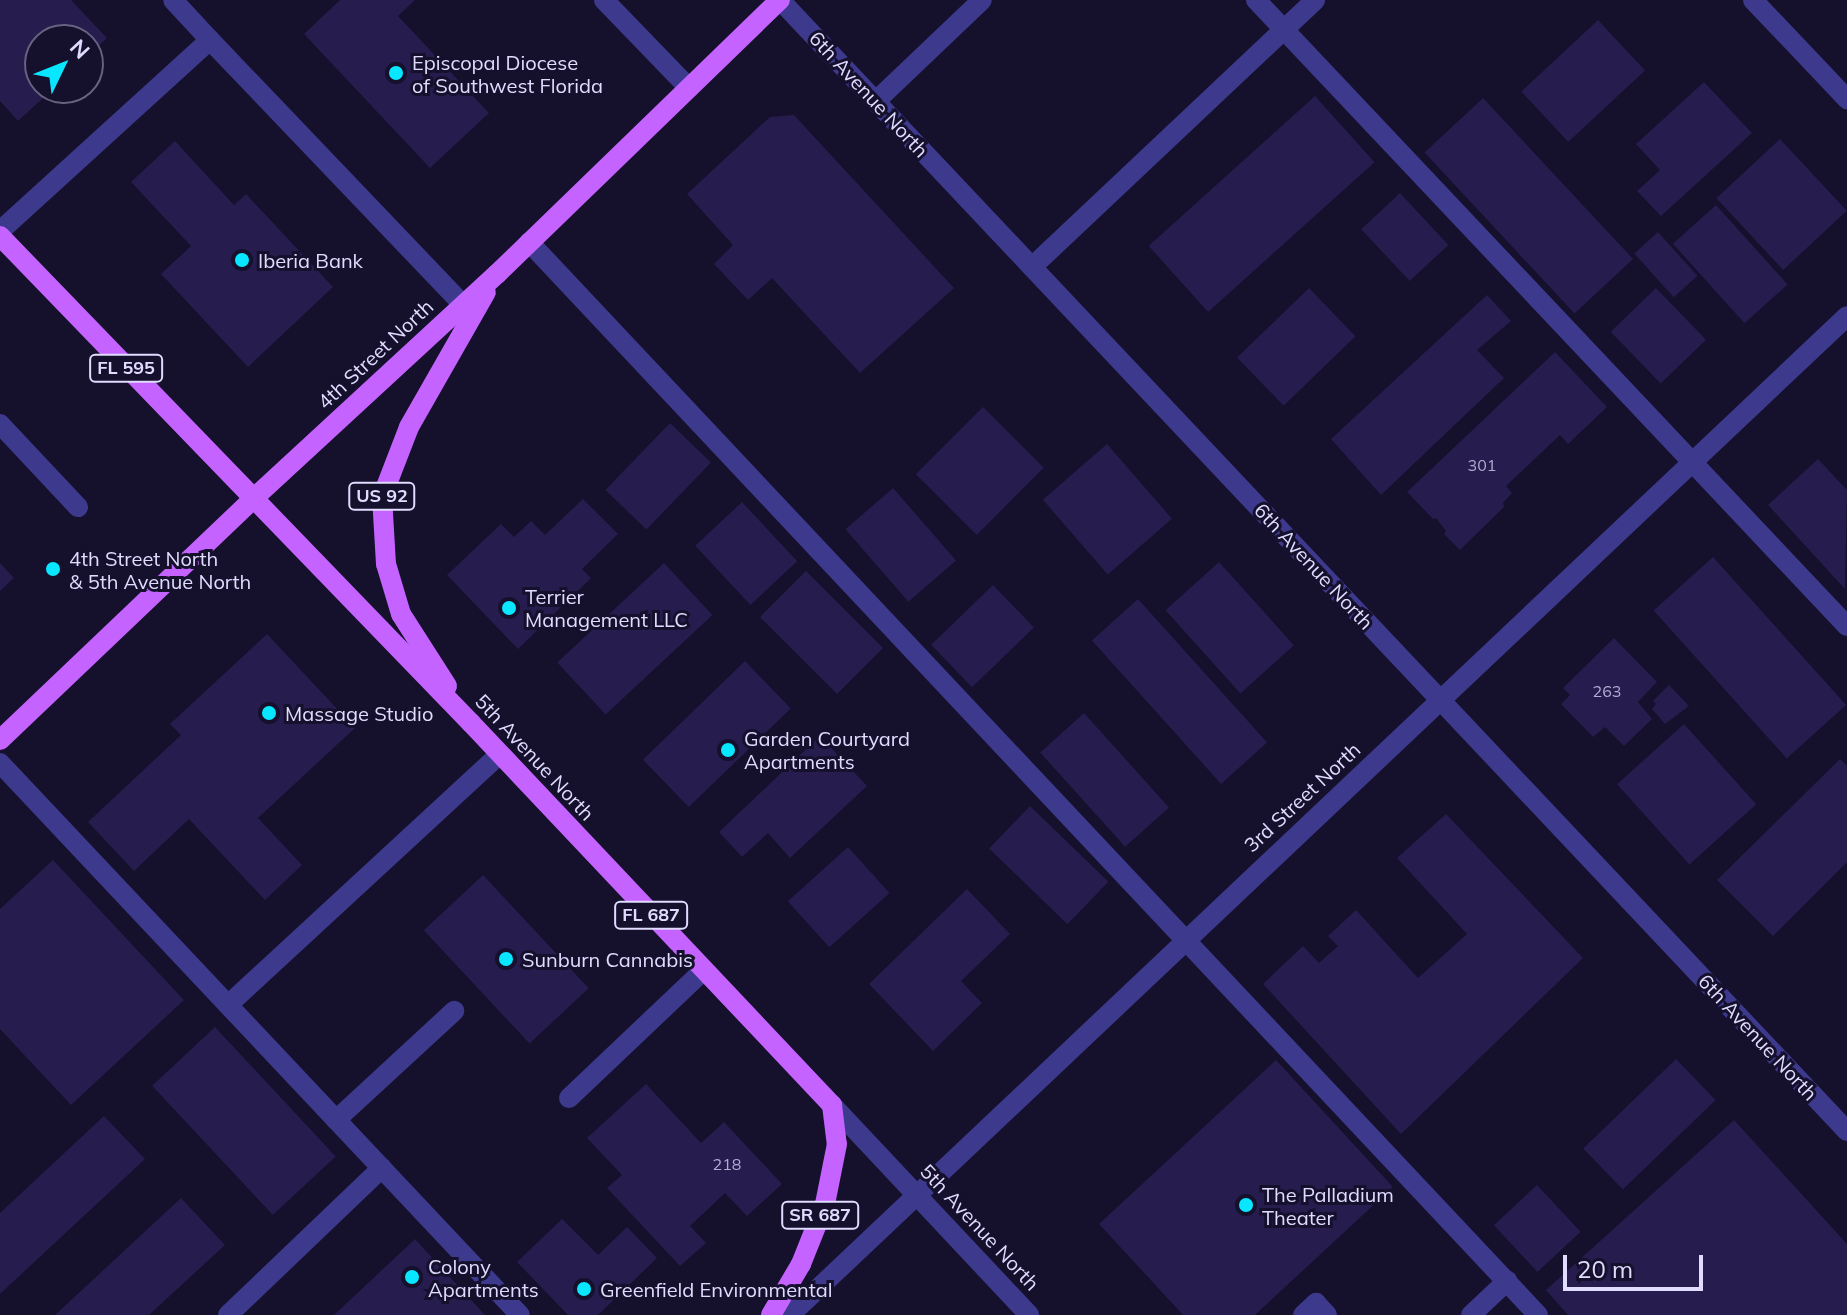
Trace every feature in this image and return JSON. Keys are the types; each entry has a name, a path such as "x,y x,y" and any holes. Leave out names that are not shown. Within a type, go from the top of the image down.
{"main road":[{"name":"4th Street North","path":"0,740 253,499 497,274 780,0"},
{"name":"5th Avenue North","path":"2,239 471,723 832,1105"},
{"name":"US 92","path":"471,723 401,614 386,564 382,497 409,427 497,274"},
{"name":"SR 687","path":"771,1315 801,1264 825,1204 837,1144 832,1105"}],"street":[{"path":"173,0 463,305"},
{"path":"604,0 689,88"},
{"name":"6th Avenue North","path":"780,0 1847,1131"},
{"path":"876,101 982,0"},
{"path":"1256,0 1847,626"},
{"path":"1032,267 1315,0"},
{"path":"1753,0 1847,99"},
{"path":"2,239 210,40"},
{"path":"529,242 1538,1315"},
{"name":"3rd Street North","path":"790,1315 1847,316"},
{"path":"0,424 78,507"},
{"path":"228,1005 499,755"},
{"path":"0,763 520,1315"},
{"path":"569,1098 704,970"},
{"path":"336,1120 454,1011"},
{"name":"5th Avenue North","path":"832,1105 1029,1315"},
{"path":"228,1315 382,1168"},
{"path":"1471,1315 1507,1281"},
{"path":"1303,1315 1316,1303 1327,1315"}],"building":[{"path":"0,0 71,0 94,24 24,24 24,104 37,104 18,121 0,101"},
{"name":"Episcopal Diocese of Southwest Florida","path":"340,0 415,0 398,16 489,113 430,168 304,34"},
{"path":"1598,20 1645,70 1568,142 1521,92"},
{"path":"1704,82 1752,133 1661,216 1637,191 1660,170 1636,144"},
{"path":"1315,96 1375,162 1208,312 1149,246"},
{"path":"1483,98 1633,259 1575,313 1424,153"},
{"path":"794,115 954,288 860,373 772,278 748,300 714,264 733,245 687,194 770,117"},
{"path":"1780,139 1847,211 1783,270 1716,198"},
{"name":"Iberia Bank","path":"175,141 234,205 246,194 333,287 248,367 161,274 191,246 131,182"},
{"path":"1400,193 1448,245 1410,281 1361,229"},
{"path":"1716,205 1788,285 1744,323 1673,244"},
{"path":"1658,232 1697,276 1674,297 1634,253"},
{"path":"1309,288 1356,336 1284,406 1237,357"},
{"path":"1656,288 1706,340 1661,384 1611,332"},
{"path":"1487,295 1511,321 1477,350 1504,378 1381,495 1331,439"},
{"path":"1555,352 1607,407 1568,444 1560,435 1506,486 1512,493 1503,503 1504,507 1460,550 1444,534 1446,531 1436,518 1433,519 1407,492"},
{"path":"983,407 1044,468 977,535 916,474"},
{"path":"670,423 711,463 646,529 605,490"},
{"path":"1107,444 1172,519 1108,574 1043,500"},
{"path":"1818,459 1847,490 1845,589 1768,505"},
{"path":"893,488 956,560 908,602 845,529"},
{"path":"583,499 618,534 582,569 591,578 518,649 447,575 501,524 514,537 531,521 545,535"},
{"path":"742,502 797,561 750,605 695,546"},
{"path":"1713,557 1846,705 1787,758 1654,611"},
{"path":"1219,562 1294,645 1240,693 1165,610"},
{"path":"0,563 14,578 0,591"},
{"path":"664,563 712,615 606,714 557,663"},
{"path":"806,571 883,648 837,694 760,617"},
{"path":"993,585 1034,627 972,687 931,645"},
{"path":"1138,599 1267,742 1221,784 1092,640"},
{"path":"267,634 355,728 258,818 302,865 265,900 189,819 134,871 88,822 181,735 170,724"},
{"path":"1614,638 1657,682 1638,702 1652,719 1624,746 1605,727 1593,737 1561,704 1570,695 1563,688"},
{"path":"745,661 791,708 689,807 643,760"},
{"path":"1669,685 1689,706 1665,724 1652,709 1656,704 1653,701"},
{"path":"1084,713 1169,807 1125,847 1040,752"},
{"path":"1684,724 1756,804 1689,864 1617,784"},
{"path":"820,736 867,786 790,858 768,833 742,857 719,832"},
{"path":"1840,759 1847,766 1847,862 1773,936 1717,880"},
{"path":"1030,806 1108,882 1067,924 989,848"},
{"path":"1446,814 1583,958 1401,1134 1263,984 1303,946 1319,963 1338,946 1328,936 1356,910 1418,978 1467,934 1397,858"},
{"path":"848,847 889,893 829,947 788,901"},
{"path":"53,860 184,1000 71,1105 0,1029 0,909"},
{"name":"Sunburn Cannabis","path":"483,875 589,988 529,1044 424,930"},
{"path":"967,889 1010,934 961,981 982,1003 933,1051 869,984"},
{"path":"215,1027 336,1156 273,1215 152,1086"},
{"path":"1676,1059 1716,1100 1623,1190 1583,1149"},
{"name":"The Palladium Theater","path":"1276,1060 1393,1187 1255,1315 1183,1315 1099,1224"},
{"path":"646,1084 701,1143 724,1122 782,1184 747,1216 725,1193 690,1226 706,1243 680,1266 607,1188 622,1175 587,1138"},
{"path":"104,1116 145,1159 0,1294 0,1213"},
{"path":"1734,1120 1847,1244 1847,1315 1568,1315 1546,1290"},
{"path":"1537,1185 1581,1232 1537,1272 1494,1225"},
{"path":"181,1198 225,1245 149,1315 55,1315"},
{"name":"Greenfield Environmental","path":"562,1219 598,1255 627,1227 657,1258 598,1315 568,1315 517,1262"},
{"name":"Colony Apartments","path":"415,1239 485,1315 334,1315"}],"place":[{"name":"Episcopal Diocese of Southwest Florida","path":"396,73"},
{"name":"Iberia Bank","path":"242,260"},
{"name":"4th Street North & 5th Avenue North","path":"53,569"},
{"name":"Terrier Management LLC","path":"509,608"},
{"name":"Massage Studio","path":"269,713"},
{"name":"Garden Courtyard Apartments","path":"728,750"},
{"name":"Sunburn Cannabis","path":"506,959"},
{"name":"The Palladium Theater","path":"1246,1205"},
{"name":"Colony Apartments","path":"412,1277"},
{"name":"Greenfield Environmental","path":"584,1289"}]}
